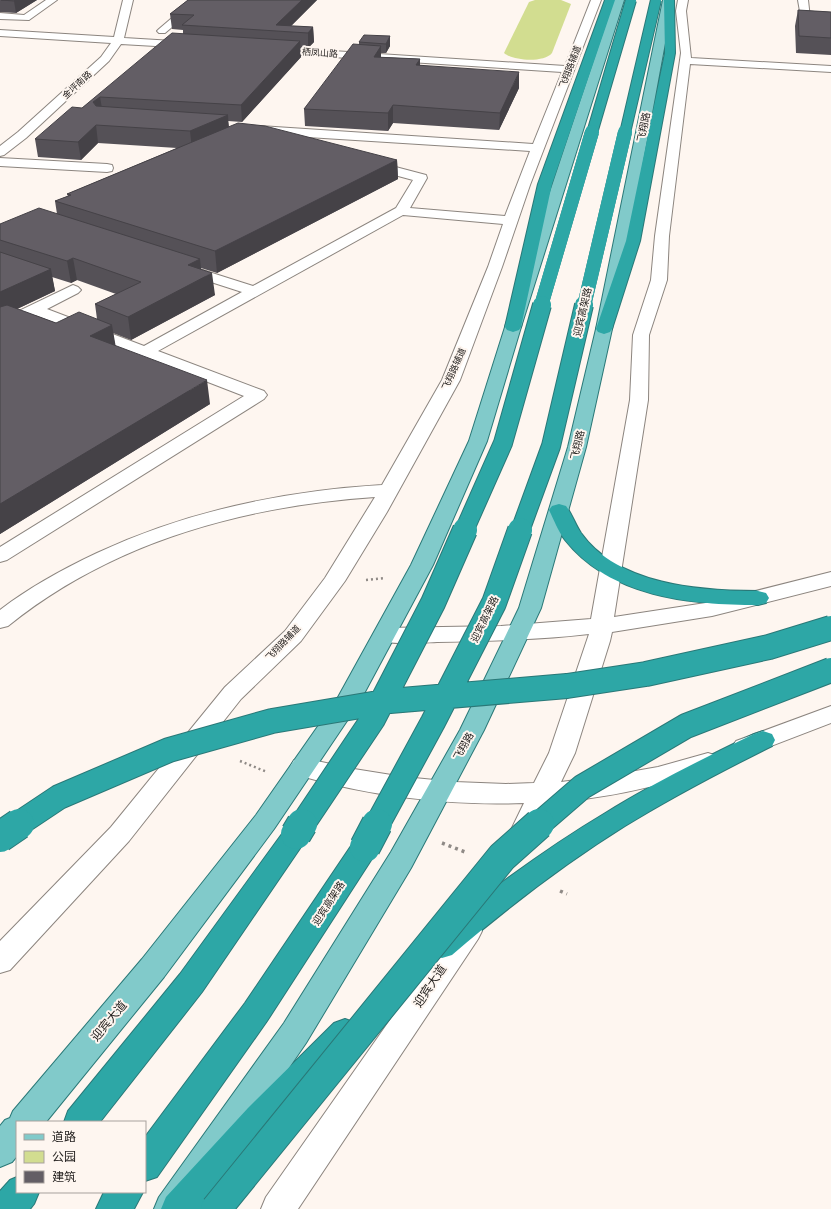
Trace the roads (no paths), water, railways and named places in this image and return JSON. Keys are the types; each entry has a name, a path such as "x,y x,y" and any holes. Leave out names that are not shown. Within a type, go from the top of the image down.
{"highway":[{"path":"512,327 545,184 610,0"},
{"path":"81,1121 191,983 296,834 373,719 433,603 503,443 535,327 631,0"},
{"name":"迎宾高架路","path":"146,1164 256,1012 365,847 433,722 494,603 551,446 656,0"},
{"path":"604,329 633,240 670,54 669,0"},
{"path":"559,510 564,524 574,538 588,552 626,577 650,586 704,598 758,598"},
{"path":"0,836 58,797 169,750 272,721 390,701 567,686 646,674 769,647 831,628"},
{"path":"216,1209 502,857 582,787 686,726 831,670"},
{"path":"178,1209 230,1149 313,1063 391,988 476,918 540,870 616,820 690,777 763,740"},
{"path":"7,1209 21,1193"},
{"path":"113,1209 125,1193"}],"main road":[{"path":"303,767 347,703 422,565 478,441 512,327 619,0"},
{"name":"飞翔路","path":"171,1209 295,1033 400,860 472,730 530,608 577,447 604,329 669,0"},
{"name":"迎宾大道","path":"25,1121 153,968 265,822 303,767"}],"street":[{"path":"0,16 26,18 52,0"},
{"name":"金坪南路","path":"0,152 34,125 105,59 118,40 128,0"},
{"path":"177,32 162,31 199,0"},
{"name":"飞翔路辅道","path":"0,961 120,834 233,693 293,636 334,581 377,512 451,380 538,148 596,0"},
{"path":"602,626 639,400 641,335 659,280 662,236 686,53 681,11 683,0"},
{"path":"803,0 805,21 831,23"},
{"path":"0,33 197,45"},
{"name":"栖凤山路","path":"260,49 569,69"},
{"path":"685,61 831,69"},
{"path":"288,143 248,133 538,148"},
{"path":"144,352 401,211 421,178 354,161"},
{"path":"0,162 107,168"},
{"path":"401,211 511,221"},
{"path":"172,265 254,291"},
{"path":"0,326 73,290 51,282"},
{"path":"0,556 258,395 34,309"},
{"path":"0,622 38,594 74,572 111,553 182,525 228,511 308,496 389,490"},
{"path":"384,635 444,636 518,633 602,626 696,612 831,579"},
{"name":"迎宾大道","path":"278,1209 491,895 562,753 599,641 602,626"},
{"path":"303,767 344,778 380,785 438,792 485,794 577,791 621,784 677,772 722,758 763,740 831,714"}]}
